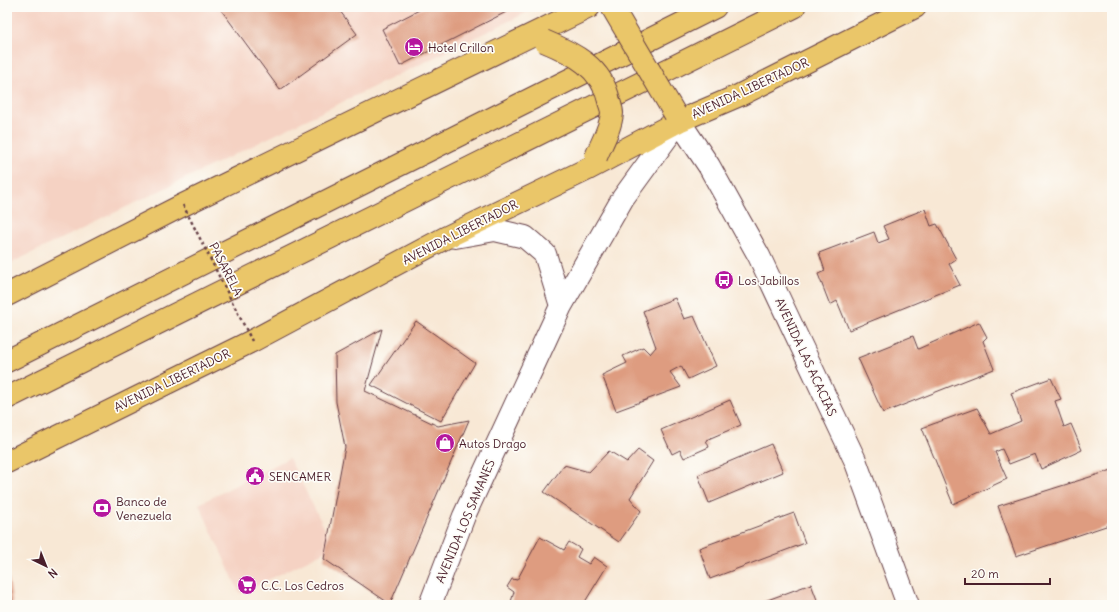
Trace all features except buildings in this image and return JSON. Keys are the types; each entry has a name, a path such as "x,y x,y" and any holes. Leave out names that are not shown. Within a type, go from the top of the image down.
{"main road":[{"path":"7,295 183,205 537,38 589,7"},
{"path":"612,7 677,118"},
{"path":"7,361 715,7"},
{"path":"7,398 794,7"},
{"name":"AVENIDA LIBERTADOR","path":"7,462 252,341 677,118 740,95 915,7"},
{"path":"537,38 576,56 587,64 599,78 608,94 612,113 608,129 592,163"}],"street":[{"name":"AVENIDA LOS SAMANES","path":"430,605 464,516 560,306 623,198 677,118"},
{"name":"AVENIDA LAS ACACIAS","path":"677,118 709,166 762,263 855,460 908,605"},
{"path":"446,238 495,230 525,237 546,254 560,306"}],"path":[{"name":"PASARELA","path":"183,205 252,341"}],"shaded area":[{"path":"7,7 538,7 7,265"},
{"name":"SENCAMER","path":"289,458 334,547 240,594 199,504"}],"place":[{"name":"Hotel Crillon","path":"414,47"},
{"name":"Los Jabillos","path":"724,280"},
{"name":"Autos Drago","path":"445,443"},
{"name":"SENCAMER","path":"255,476"},
{"name":"Banco de Venezuela","path":"102,508"},
{"name":"C.C. Los Cedros","path":"247,585"}]}
